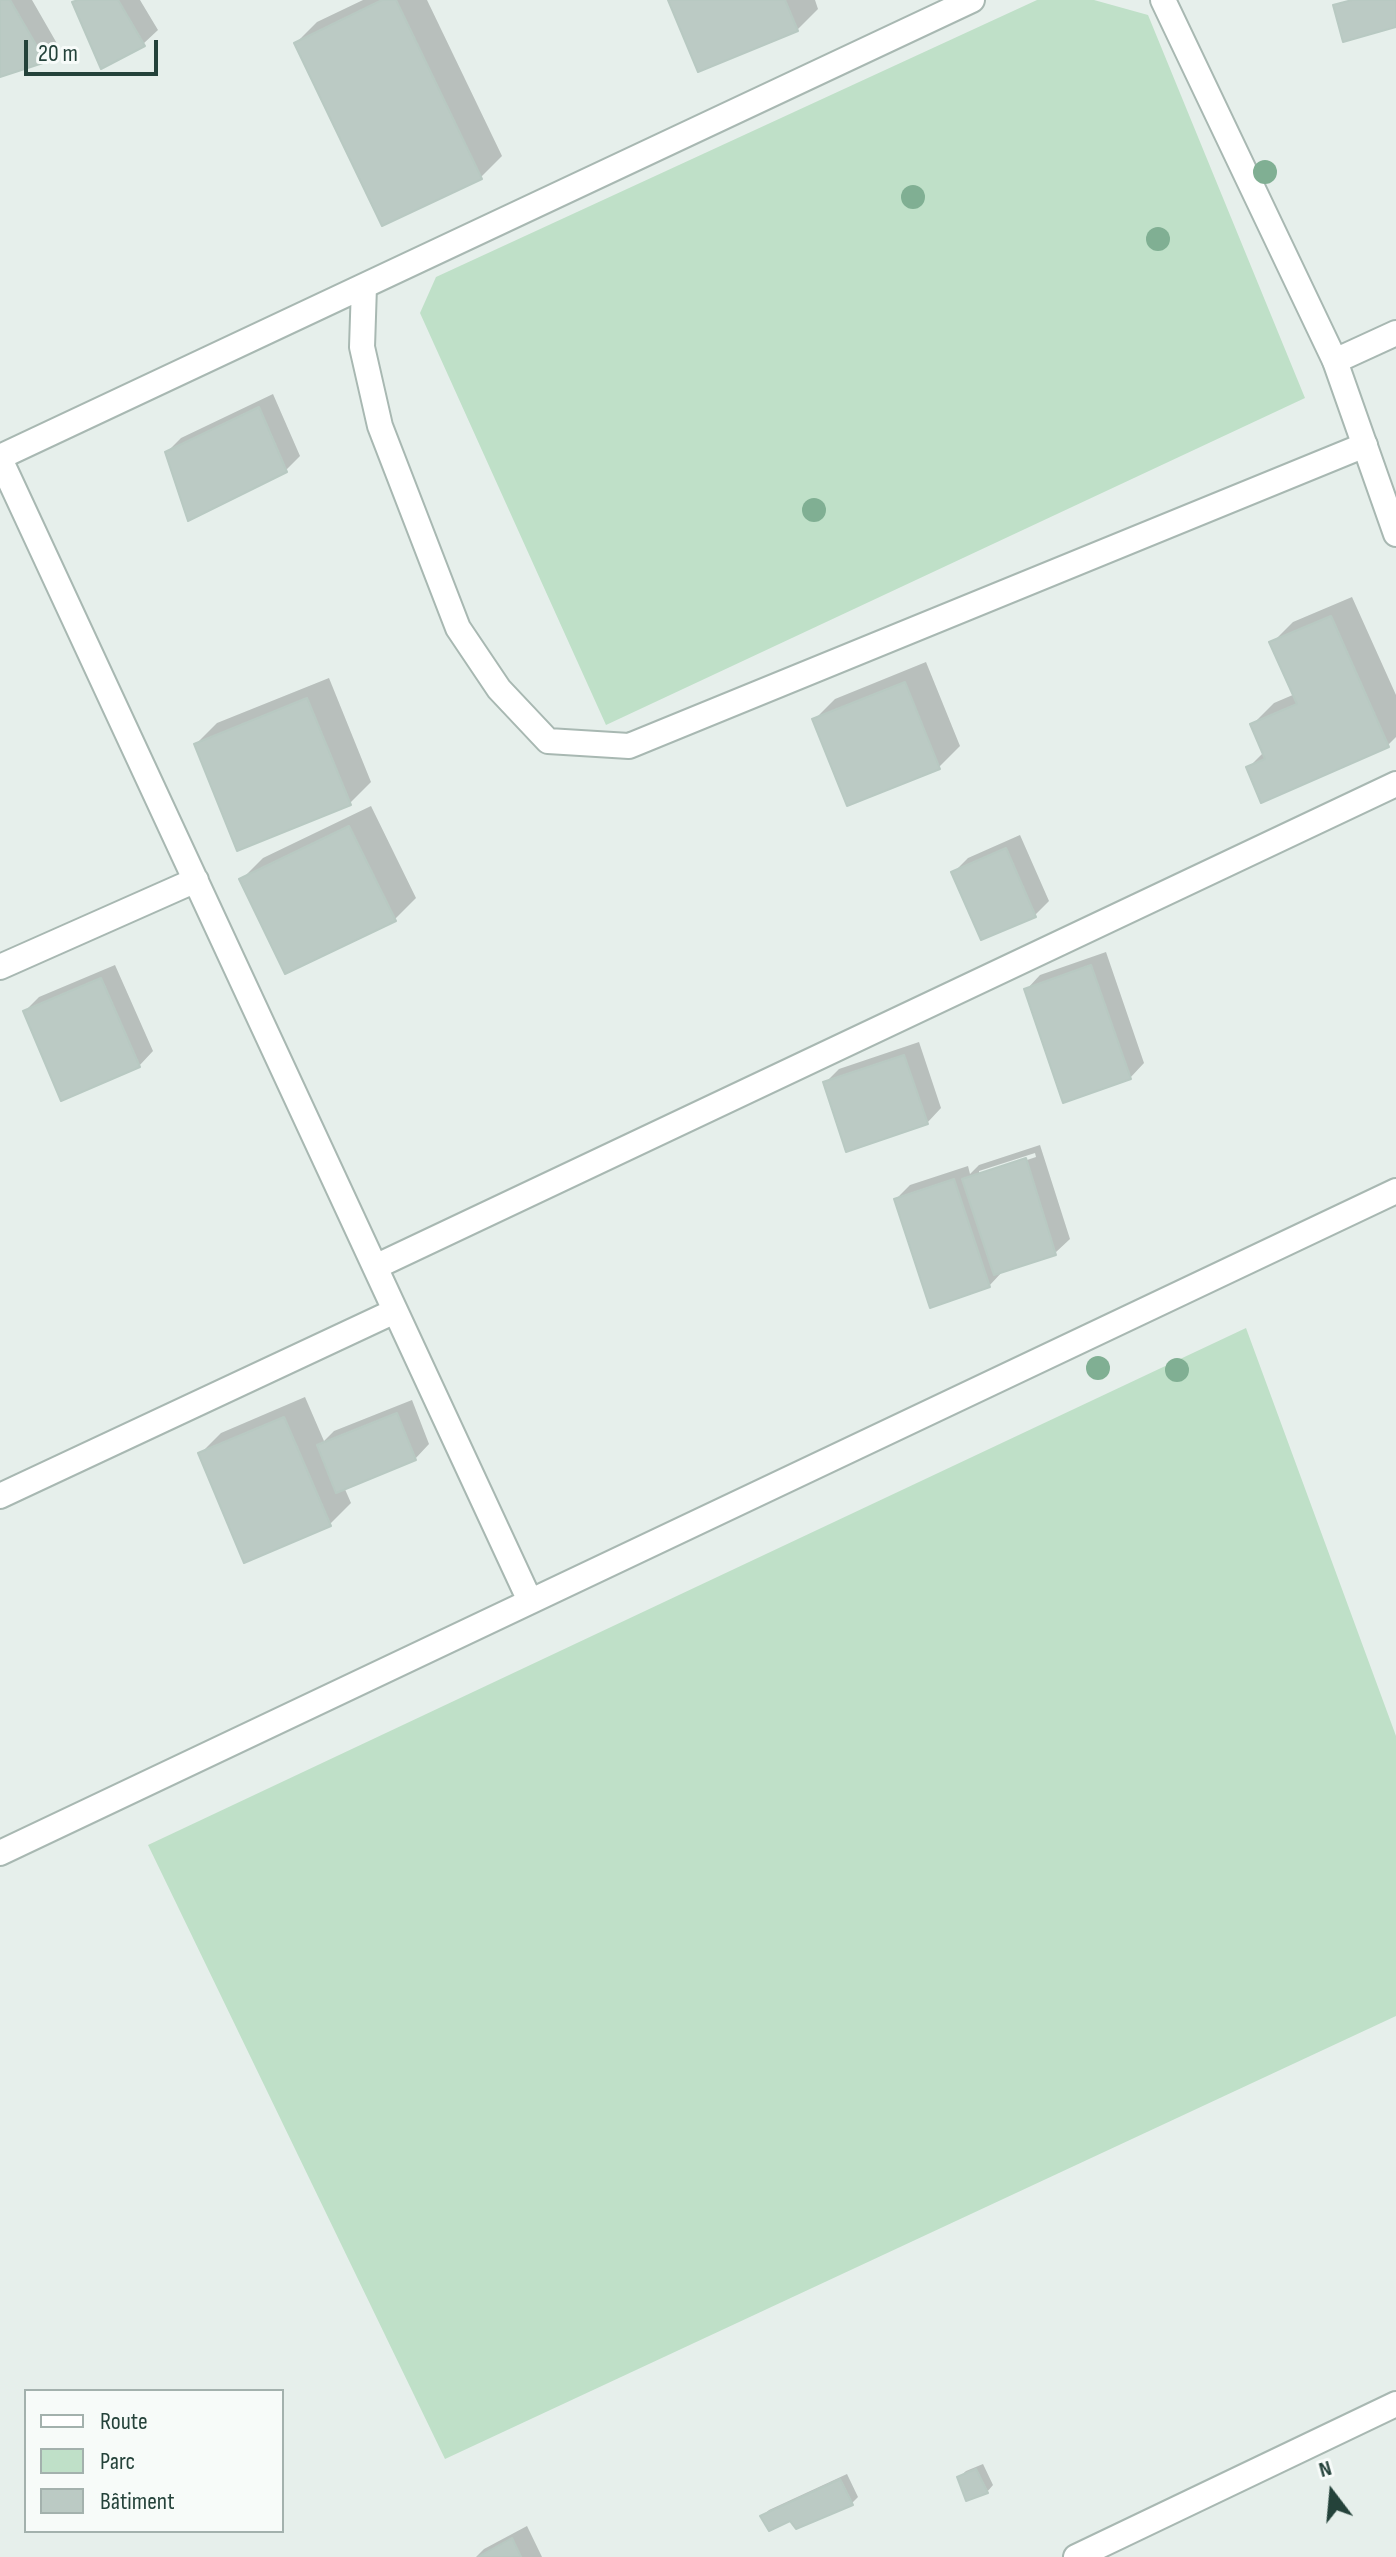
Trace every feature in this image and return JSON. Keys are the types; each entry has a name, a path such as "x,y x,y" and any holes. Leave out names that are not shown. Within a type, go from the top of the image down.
{"street":[{"path":"530,1601 0,458 972,0"},
{"path":"1163,0 1335,361 1396,534"},
{"path":"364,286 362,347 380,426 458,628 499,689 548,741 629,746 1365,445"},
{"path":"1335,361 1396,333"},
{"path":"375,1267 1396,784"},
{"path":"0,967 196,880"},
{"path":"0,1853 1396,1191"},
{"path":"0,1496 395,1311"},
{"path":"1076,2557 1396,2404"}],"green space":[{"path":"1037,0 1094,0 1148,15 1305,398 606,725 420,313 436,277"},
{"path":"1246,1328 1396,1736 1396,2016 445,2459 148,1845"}],"building":[{"path":"0,0 10,0 46,62 0,77"},
{"path":"118,0 145,46 101,69 72,2"},
{"path":"382,0 396,0 482,179 382,226 294,43"},
{"path":"668,0 785,0 798,31 698,72"},
{"path":"1352,0 1396,0 1396,27 1343,42 1333,5"},
{"path":"259,407 287,472 188,521 165,452"},
{"path":"1331,616 1389,747 1261,803 1246,767 1265,759 1250,724 1297,704 1269,642"},
{"path":"905,682 940,769 847,806 812,719"},
{"path":"307,698 351,805 237,851 194,744"},
{"path":"349,826 396,921 285,974 239,879"},
{"path":"1006,848 1036,917 981,940 951,872"},
{"path":"1091,965 1131,1079 1063,1103 1024,989"},
{"path":"101,978 140,1067 61,1101 23,1011"},
{"path":"904,1055 928,1124 846,1152 823,1082"},
{"path":"1026,1158 1056,1255 994,1275 962,1179"},
{"path":"954,1179 990,1287 930,1308 894,1199"},
{"path":"397,1413 416,1460 336,1493 317,1445"},
{"path":"284,1417 331,1526 244,1563 198,1453"},
{"path":"976,2469 988,2493 966,2501 957,2477"},
{"path":"840,2479 853,2505 796,2529 790,2521 769,2531 760,2516"},
{"path":"512,2538 521,2557 478,2557"}]}
